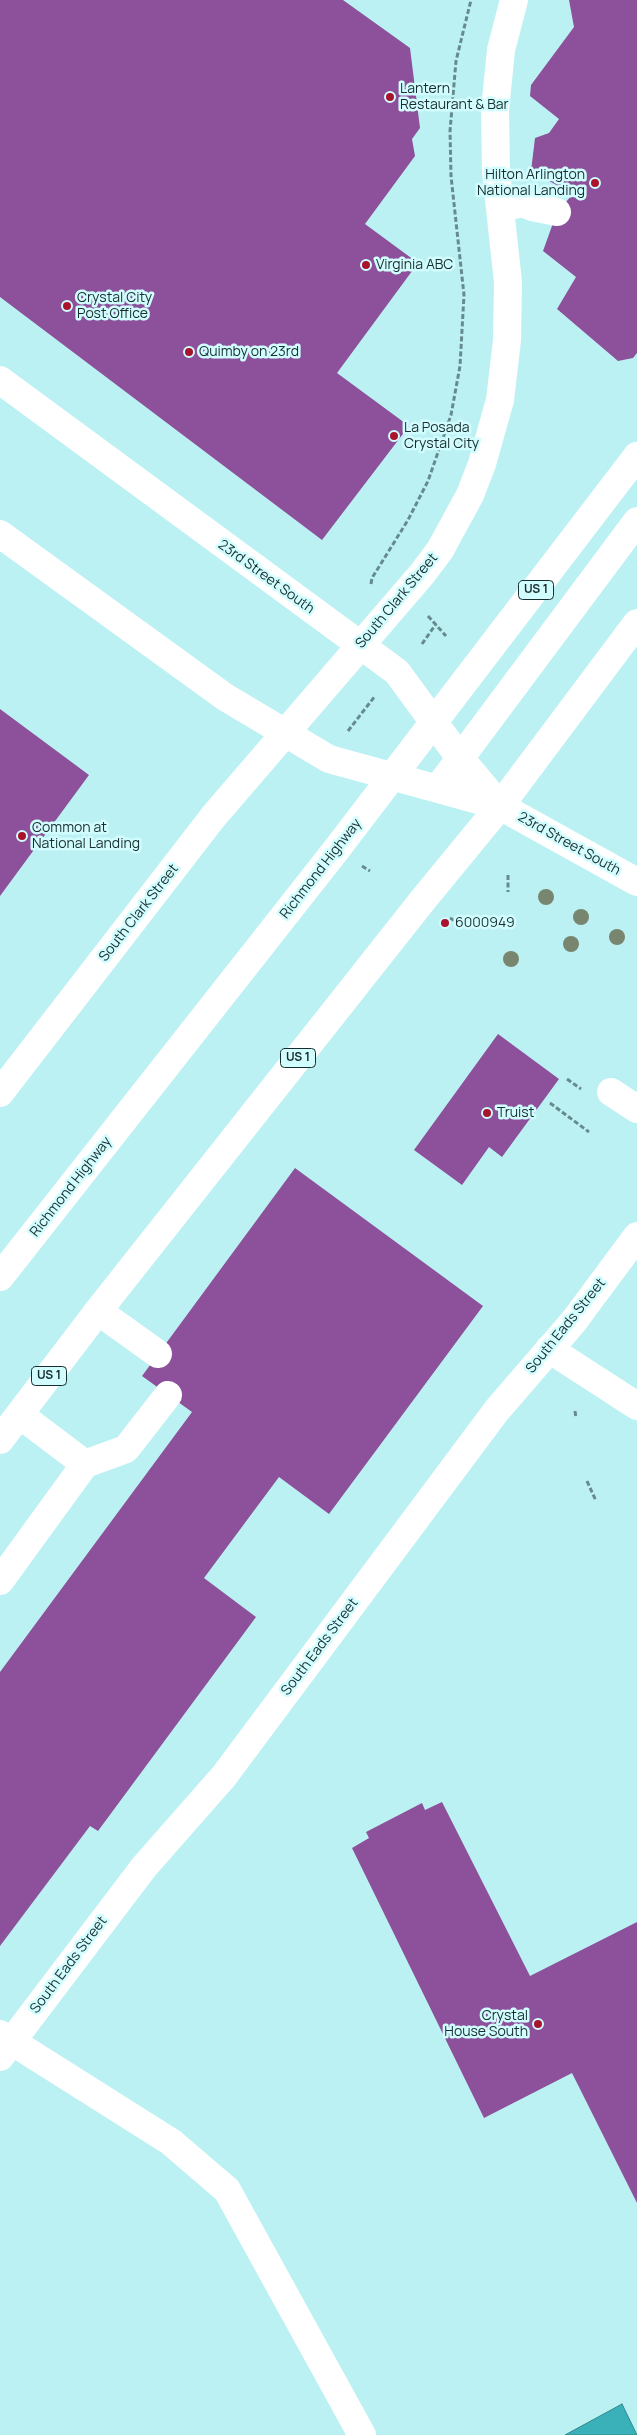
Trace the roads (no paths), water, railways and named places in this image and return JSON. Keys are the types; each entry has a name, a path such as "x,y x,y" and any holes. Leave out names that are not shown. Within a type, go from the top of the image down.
{"main road":[{"name":"South Clark Street","path":"0,1093 213,817 422,574 440,550 470,495 482,464 500,400 507,340 508,282 496,172 495,110 501,50 514,0"},
{"path":"500,208 523,203 532,207 557,212"},
{"name":"23rd Street South","path":"0,380 360,647 397,672 460,758 500,806"},
{"name":"Richmond Highway","path":"0,1277 434,724 637,456"},
{"path":"438,788 637,521"},
{"name":"23rd Street South","path":"0,534 225,697 328,759 500,806 637,882"},
{"name":"US 1","path":"0,1440 98,1311 422,901 500,806 637,623"},
{"path":"611,1092 637,1109"},
{"name":"South Eads Street","path":"4,2044 144,1867 224,1776 497,1410 574,1320 637,1236"},
{"path":"98,1311 158,1354"},
{"path":"549,1349 637,1406"},
{"path":"0,1581 86,1464 126,1448 168,1395"},
{"path":"20,1415 86,1464"},
{"path":"4,2044 171,2142 227,2190 362,2435"}],"water":[{"path":"622,2404 637,2435 565,2435"}],"place":[{"name":"Lantern Restaurant & Bar","path":"390,97"},
{"name":"Hilton Arlington National Landing","path":"595,183"},
{"name":"Virginia ABC","path":"366,265"},
{"name":"Crystal City Post Office","path":"67,306"},
{"name":"Quimby on 23rd","path":"189,352"},
{"name":"La Posada Crystal City","path":"394,436"},
{"name":"Common at National Landing","path":"22,836"},
{"name":"6000949","path":"445,923"},
{"name":"Truist","path":"487,1113"},
{"name":"Crystal House South","path":"538,2024"}]}
